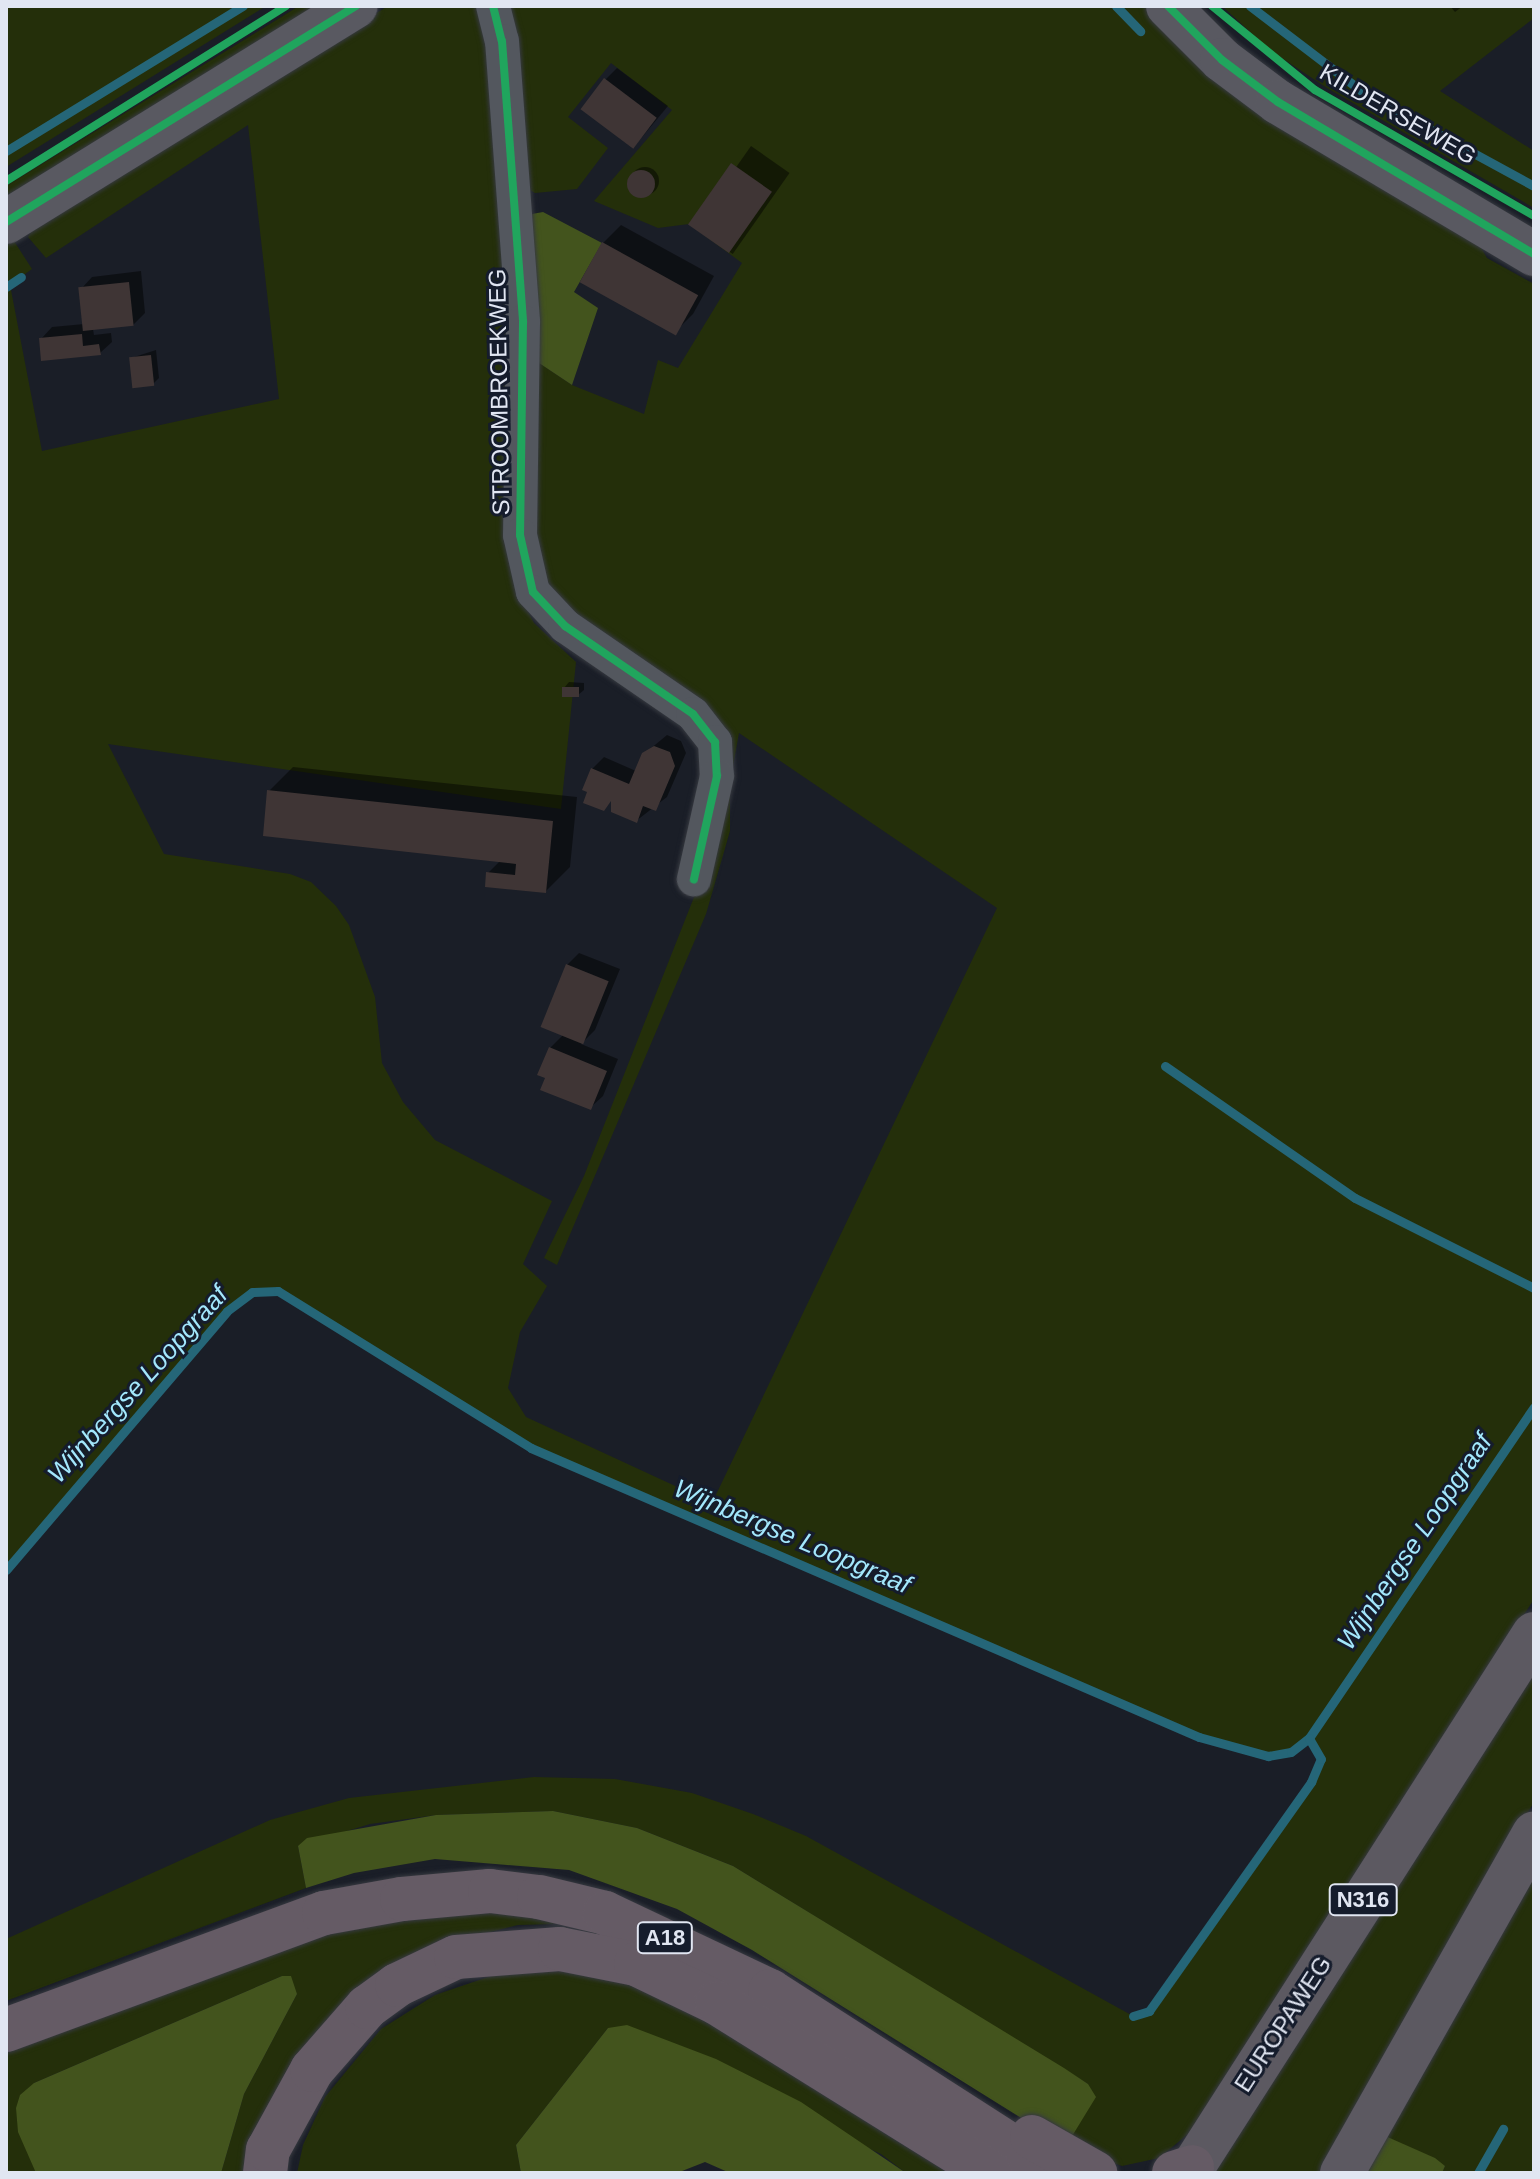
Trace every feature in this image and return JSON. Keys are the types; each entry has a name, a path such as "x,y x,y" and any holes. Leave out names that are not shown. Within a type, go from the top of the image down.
{"highway":[{"name":"A18","path":"6,2030 324,1913 402,1899 490,1891 605,1913 671,1940 770,1991 1053,2173"},
{"name":"A18","path":"265,2173 268,2150 312,2070 367,2007 397,1985 456,1957 560,1949 636,1964 717,2003 990,2173"},
{"name":"A18","path":"965,2117 1022,2131 1095,2173"}],"main road":[{"name":"EUROPAWEG","path":"1185,2171 1534,1634"},
{"path":"1342,2173 1534,1834"}],"street":[{"path":"6,222 356,6"},
{"name":"STROOMBROEKWEG","path":"493,6 502,41 523,322 520,535 533,592 565,626 693,714 715,742 717,776 694,879"},
{"path":"1168,6 1222,60 1278,102 1534,254"}],"green space":[{"path":"6,6 266,6 6,167"},
{"path":"299,6 325,6 10,201 6,186"},
{"path":"388,6 481,6 488,27 524,604 534,623 576,662 561,809 108,744 164,854 290,874 311,882 336,906 349,925 375,997 382,1063 403,1102 435,1140 552,1201 523,1264 547,1286 520,1332 508,1388 526,1417 712,1503 997,908 739,733 730,783 730,831 706,914 557,1265 544,1258 584,1176 713,849 719,753 537,587 536,361 572,385 644,414 658,360 678,368 742,263 689,224 658,228 594,201 672,110 611,63 568,117 608,148 577,189 535,193 526,188 504,6 1146,6 1178,39 1478,242 1487,258 1534,284 1534,1599 1200,2124 1159,2158 1122,2166 1066,2146 1088,2084 733,1866 637,1828 553,1811 436,1815 370,1824 298,1846 306,1888 6,2001 6,1939 270,1820 349,1798 534,1777 615,1779 692,1793 753,1814 806,1836 1133,2016 1149,2011 1311,1782 1321,1759 1309,1738 1291,1752 1268,1756 1199,1737 531,1448 278,1291 252,1292 227,1311 6,1569 6,240 14,241 32,269 10,285 42,451 279,399 248,125 46,258 28,237 37,220"},
{"path":"1222,6 1534,6 1534,18 1440,91 1534,151 1534,208 1327,88 1270,50"},
{"path":"543,212 602,243 574,292 598,308 572,385 536,361 527,226 532,214"},
{"path":"1534,1658 1534,1802 1320,2173 1206,2173"},
{"path":"553,1811 637,1828 733,1866 1064,2068 1088,2084 1096,2097 1066,2146 752,1950 677,1909 569,1870 435,1859 354,1873 306,1888 298,1846 307,1838 436,1815"},
{"path":"1534,1865 1534,2173 1442,2173 1445,2166 1383,2135"},
{"path":"430,1905 595,1923 518,1925 456,1941 417,1959 254,2173 221,2173 244,2094 297,1994 282,1976 34,2083 36,2173 6,2173 6,2041 182,1973"},
{"path":"545,1966 612,1976 676,2003 948,2173 906,2173 881,2154 608,2028 516,2145 521,2173 297,2173 303,2145 325,2097 381,2029 435,1995 497,1974"},
{"path":"282,1976 291,1976 297,1994 244,2094 221,2173 36,2173 18,2132 16,2108 20,2095 34,2083"},
{"path":"627,2025 716,2059 801,2102 906,2173 730,2173 705,2162 677,2173 521,2173 516,2145 608,2028"},
{"path":"1383,2135 1435,2158 1445,2166 1442,2173 1361,2173"}],"building":[{"path":"604,78 657,118 633,149 581,109"},
{"path":"731,163 772,192 729,253 688,224"},
{"path":"641,170 651,174 655,184 651,194 641,198 631,194 627,184 631,174"},
{"path":"602,242 698,295 676,336 580,282"},
{"path":"129,282 134,326 83,331 78,287"},
{"path":"82,334 83,346 99,344 101,355 41,361 39,338"},
{"path":"151,355 154,386 132,388 129,357"},
{"path":"562,687 579,687 579,697 562,697"},
{"path":"654,746 670,752 675,766 656,811 643,806 637,823 611,812 611,801 604,811 583,803 587,792 582,790 591,768 629,784 642,753"},
{"path":"267,790 553,821 546,893 485,887 486,872 515,875 516,864 263,836"},
{"path":"566,964 609,981 583,1044 541,1027"},
{"path":"549,1047 607,1071 591,1110 540,1090 545,1078 537,1075"}],"waterway":[{"path":"6,151 243,6"},
{"path":"1116,6 1140,31"},
{"path":"1250,6 1367,95 1534,186"},
{"path":"6,287 21,277"},
{"path":"1165,1066 1355,1198 1534,1288"},
{"name":"Wijnbergse Loopgraaf","path":"6,1570 227,1311 252,1292 278,1291 531,1448 1199,1737 1268,1756 1291,1752 1309,1738 1534,1407"},
{"path":"1133,2016 1149,2011 1311,1782 1321,1759 1309,1738"},
{"path":"1478,2173 1503,2129"}],"cycle path":[{"path":"6,181 286,6"},
{"path":"6,222 356,6"},
{"path":"493,6 502,41 523,322 520,535 533,592 565,626 693,714 715,742 717,776 694,879"},
{"path":"1168,6 1222,60 1278,102 1534,254"},
{"name":"KILDERSEWEG","path":"1212,6 1315,90 1534,216"}]}
